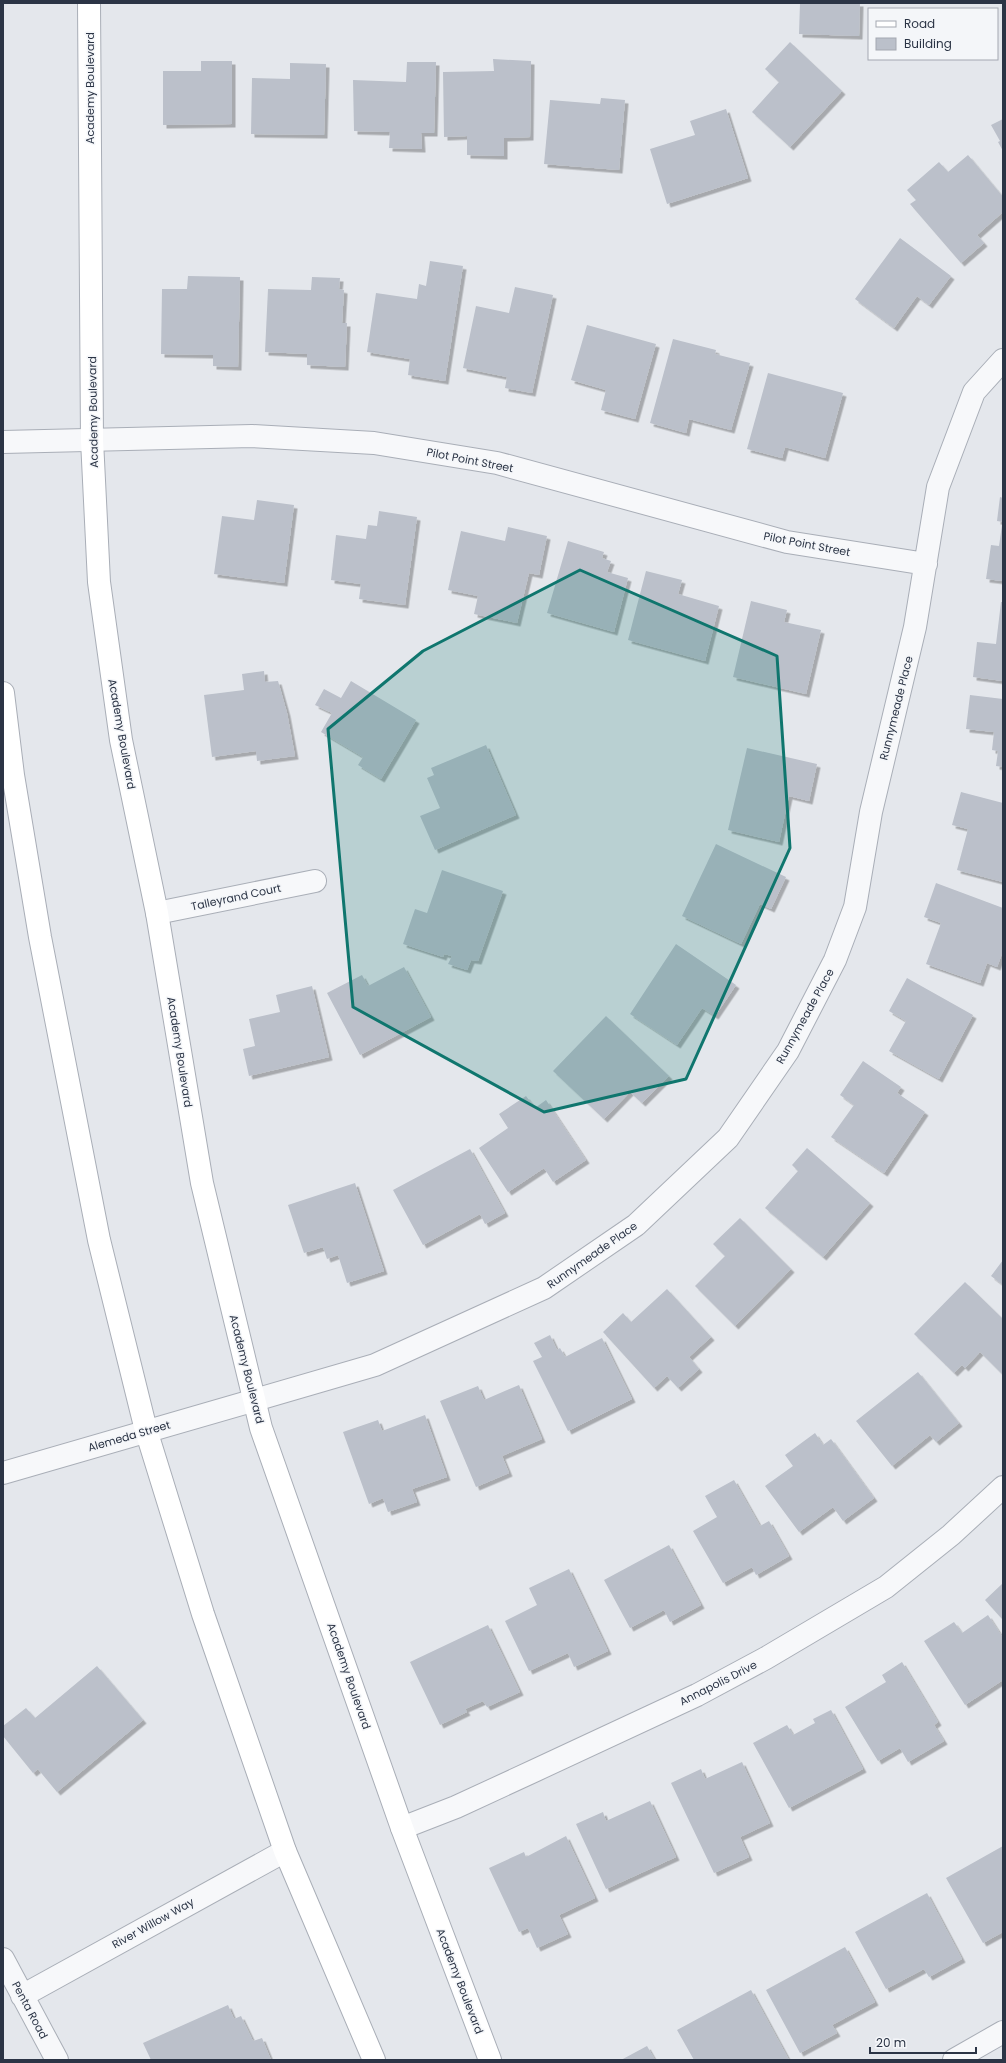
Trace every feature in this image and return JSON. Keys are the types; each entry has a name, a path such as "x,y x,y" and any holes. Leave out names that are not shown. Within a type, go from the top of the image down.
{"main road":[{"name":"Academy Boulevard","path":"89,3 92,440 99,582 121,740 157,913 202,1183 261,1428 402,1828 490,2060"},
{"path":"3,693 13,775 42,944 99,1240 146,1430 203,1614 286,1851 374,2060"}],"street":[{"name":"Runnymeade Place","path":"254,1400 376,1365 544,1288 636,1226 728,1138 788,1051 835,960 855,907 871,812 916,627 938,486 974,392 1003,360"},
{"name":"Pilot Point Street","path":"3,442 252,436 374,443 497,463 787,542 926,564"},
{"name":"Talleyrand Court","path":"157,913 315,881"},
{"name":"Alemeda Street","path":"3,1473 146,1430 254,1400"},
{"name":"Annapolis Drive","path":"402,1828 536,1770 697,1695 766,1658 886,1587 952,1535 1003,1487"},
{"name":"River Willow Way","path":"22,1996 286,1851"},
{"name":"Penta Road","path":"3,1960 57,2060"},
{"path":"954,2060 1003,2032"}],"highlighted area":[{"path":"580,570 777,656 790,848 686,1079 544,1112 353,1007 328,729 423,651"}],"building":[{"path":"800,3 860,3 859,36 799,34"},
{"path":"790,42 842,91 790,147 752,112 779,82 765,69"},
{"path":"493,59 531,61 530,137 504,138 504,156 467,155 467,136 444,137 443,72 494,71"},
{"path":"201,61 232,61 232,124 163,125 163,71 201,71"},
{"path":"407,62 436,62 434,133 421,133 422,149 389,148 390,132 354,131 353,80 406,82"},
{"path":"290,63 326,64 324,135 251,134 252,78 290,79"},
{"path":"601,98 625,100 619,170 544,164 550,100 600,104"},
{"path":"726,109 748,178 667,204 650,149 695,135 690,121"},
{"path":"1003,119 1003,151 998,142 1000,141 991,125"},
{"path":"968,155 1003,197 1003,212 977,235 984,243 961,263 910,204 916,200 907,190 939,162 948,172"},
{"path":"900,238 951,276 929,305 917,296 894,328 855,299"},
{"path":"430,261 463,266 445,381 408,375 410,359 367,352 376,293 417,299 419,284 426,286"},
{"path":"188,276 240,277 238,367 213,366 213,355 161,354 162,289 187,289"},
{"path":"312,277 340,278 339,289 344,290 342,323 347,323 345,367 307,365 307,354 265,352 268,289 311,290"},
{"path":"515,287 553,295 532,393 505,388 507,377 463,368 476,306 509,313"},
{"path":"587,325 656,344 635,419 601,410 606,390 571,380"},
{"path":"673,339 716,350 715,354 750,363 731,430 689,419 686,433 650,423"},
{"path":"768,373 843,393 825,458 785,447 782,458 747,449"},
{"path":"1000,497 1003,498 1003,522 997,521"},
{"path":"257,500 294,505 284,583 214,574 222,516 254,520"},
{"path":"379,511 417,517 405,605 359,599 361,584 331,580 336,535 366,539 368,525 377,526"},
{"path":"1002,525 1003,581 986,579 991,545 999,546"},
{"path":"508,527 547,536 539,575 529,573 517,623 474,614 478,596 448,590 461,531 505,541"},
{"path":"568,541 604,552 602,558 611,561 607,572 628,578 614,632 547,613"},
{"path":"646,571 682,580 678,594 719,606 705,661 628,640"},
{"path":"751,601 787,610 784,622 821,630 806,694 733,677"},
{"path":"1001,602 1003,602 1003,681 973,677 977,642 996,644"},
{"path":"264,671 265,682 278,681 287,713 295,756 257,761 256,751 212,757 204,695 244,690 242,674"},
{"path":"351,681 416,720 381,779 358,765 363,757 321,732 332,713 315,705 324,689 341,698"},
{"path":"970,695 1003,699 1003,767 996,766 998,751 992,750 994,732 966,729"},
{"path":"486,745 516,815 435,850 420,816 440,808 427,778 434,775 431,768"},
{"path":"747,748 817,764 809,801 789,796 779,842 728,830"},
{"path":"961,792 1003,803 1003,882 957,870 968,829 952,825"},
{"path":"716,844 786,877 771,909 760,904 741,944 682,916"},
{"path":"442,870 503,891 478,961 471,960 467,970 448,964 452,956 444,954 443,957 403,944 415,909 427,913"},
{"path":"936,883 1003,908 1003,951 997,967 987,963 980,983 926,964 941,923 924,917"},
{"path":"676,944 736,985 715,1016 702,1008 677,1045 630,1014"},
{"path":"404,967 431,1017 360,1055 327,993 362,975 368,986"},
{"path":"907,978 973,1015 939,1079 889,1051 906,1021 889,1011"},
{"path":"312,986 329,1057 249,1076 243,1049 255,1046 249,1019 280,1012 276,995"},
{"path":"606,1016 669,1076 642,1103 630,1092 604,1119 553,1071"},
{"path":"863,1061 901,1087 897,1093 925,1112 884,1173 831,1137 854,1105 840,1095"},
{"path":"526,1096 535,1108 546,1100 586,1160 553,1182 544,1168 508,1192 479,1148 508,1128 499,1114"},
{"path":"807,1148 870,1203 823,1257 765,1208 798,1171 792,1165"},
{"path":"470,1149 505,1213 485,1224 480,1214 423,1245 393,1190"},
{"path":"355,1183 384,1271 347,1283 338,1255 327,1259 323,1247 304,1253 288,1205"},
{"path":"740,1218 791,1269 735,1326 695,1286 725,1256 713,1244"},
{"path":"1003,1260 1003,1285 991,1276"},
{"path":"965,1282 1003,1319 1003,1375 980,1352 965,1368 962,1365 954,1373 914,1334"},
{"path":"667,1289 711,1337 689,1357 699,1369 678,1388 667,1376 654,1388 603,1332 623,1313 631,1322"},
{"path":"550,1335 557,1350 560,1348 565,1357 602,1338 632,1399 568,1431 533,1361 542,1357 534,1343"},
{"path":"918,1372 959,1423 936,1442 930,1435 892,1466 856,1421"},
{"path":"519,1385 542,1439 502,1456 509,1473 476,1487 440,1401 478,1386 484,1400"},
{"path":"425,1415 447,1477 412,1489 417,1502 388,1512 383,1498 369,1504 343,1432 378,1420 382,1431"},
{"path":"815,1433 823,1445 831,1439 874,1498 843,1521 833,1507 799,1532 765,1486 793,1466 785,1455"},
{"path":"734,1480 760,1526 769,1521 789,1556 756,1575 752,1567 723,1583 693,1531 717,1517 705,1496"},
{"path":"669,1545 701,1605 670,1622 664,1610 630,1628 604,1580"},
{"path":"569,1569 608,1651 574,1667 568,1653 529,1671 505,1621 537,1605 529,1588"},
{"path":"1003,1583 1003,1620 985,1600"},
{"path":"988,1615 1003,1638 1003,1680 965,1705 924,1641 954,1622 962,1633"},
{"path":"488,1625 520,1692 487,1707 483,1701 465,1709 467,1712 440,1725 410,1662"},
{"path":"902,1662 938,1722 934,1725 944,1741 908,1762 900,1748 878,1761 845,1707 886,1682 882,1675"},
{"path":"97,1666 143,1720 57,1792 38,1769 33,1773 3,1736 3,1726 26,1708 35,1718"},
{"path":"831,1710 863,1769 789,1808 753,1743 787,1725 793,1735 815,1723 813,1719"},
{"path":"742,1762 770,1823 740,1837 749,1857 714,1873 671,1783 701,1769 705,1779"},
{"path":"650,1801 676,1857 606,1889 576,1824 603,1812 606,1821"},
{"path":"566,1836 595,1898 559,1915 568,1934 537,1948 528,1928 519,1932 489,1868 524,1852 526,1857"},
{"path":"1003,1846 1003,1932 983,1943 946,1878"},
{"path":"927,1893 962,1959 929,1977 924,1969 886,1989 855,1932"},
{"path":"845,1947 875,2002 832,2025 837,2033 800,2053 766,1990"},
{"path":"751,1990 789,2060 694,2060 677,2030"},
{"path":"228,2005 234,2019 241,2016 253,2041 262,2038 271,2060 151,2060 143,2043"},
{"path":"647,2046 655,2060 621,2060"}]}
